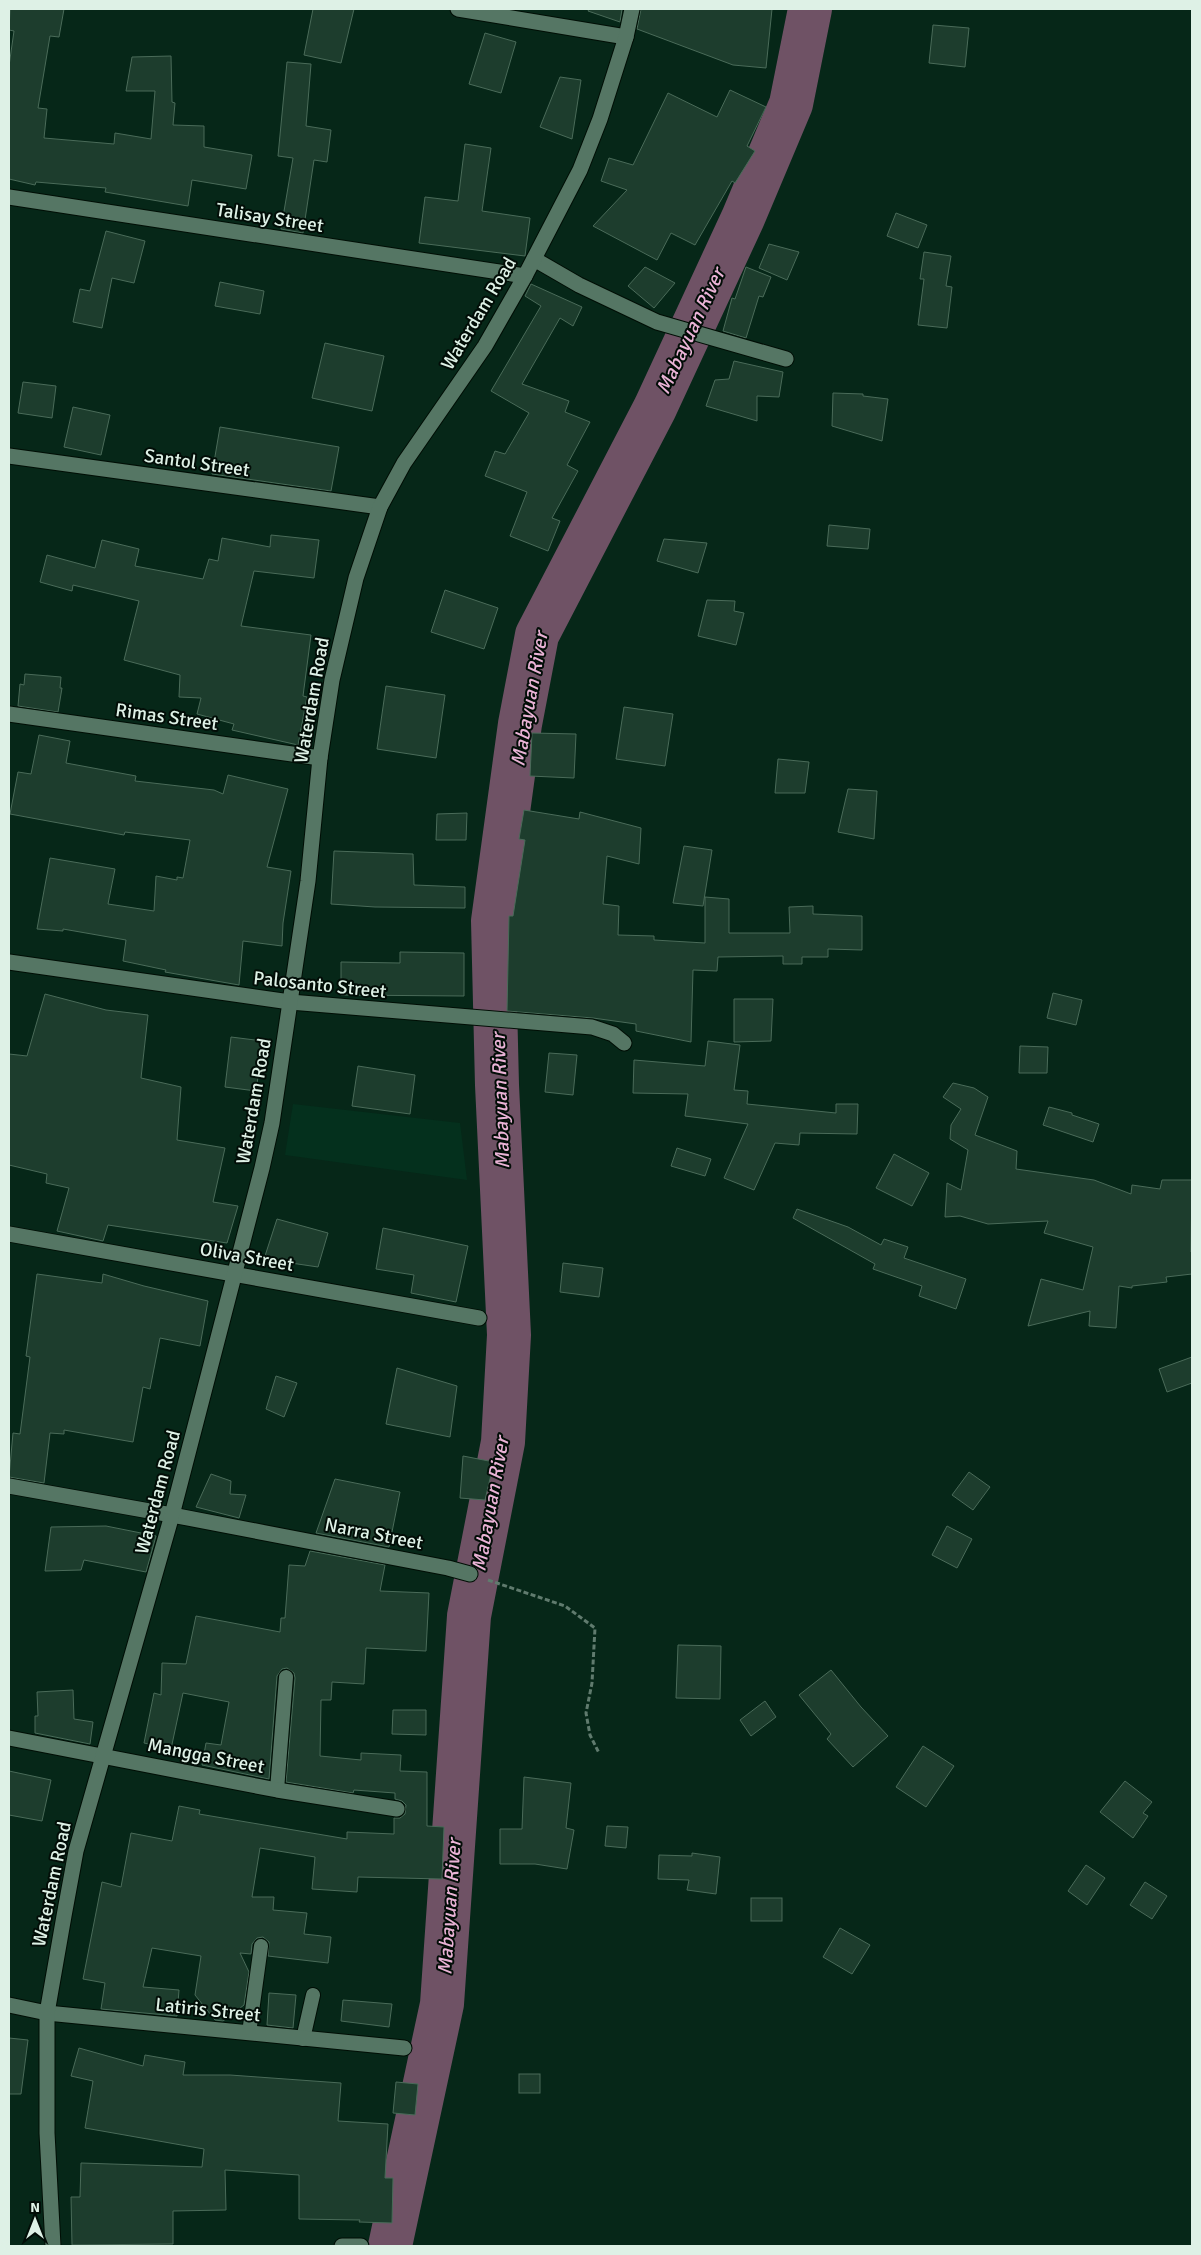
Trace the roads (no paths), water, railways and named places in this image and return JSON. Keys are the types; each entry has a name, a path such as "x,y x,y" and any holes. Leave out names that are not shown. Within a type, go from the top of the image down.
{"street":[{"path":"458,9 626,37"},
{"name":"Waterdam Road","path":"53,2246 47,2133 47,2013 76,1852 172,1515 236,1274 272,1122 308,881 320,758 332,680 352,597 380,507 404,464 485,346 525,276 583,163 600,119 626,37 632,9"},
{"name":"Talisay Street","path":"9,197 525,276"},
{"path":"534,259 579,285 657,322 786,359"},
{"name":"Santol Street","path":"9,456 380,507"},
{"name":"Rimas Street","path":"9,714 320,758"},
{"name":"Palosanto Street","path":"9,962 290,1002 592,1027 613,1034 624,1043"},
{"name":"Oliva Street","path":"9,1234 479,1318"},
{"name":"Narra Street","path":"9,1486 172,1515 448,1568 470,1574"},
{"name":"Mangga Street","path":"9,1738 277,1790 397,1809"},
{"name":"Latiris Street","path":"9,2005 47,2013 404,2048"},
{"path":"342,2246 361,2246"}],"lane":[{"path":"277,1790 286,1677"},
{"path":"249,2033 261,1946"},
{"path":"303,2039 313,1994"}],"waterway":[{"name":"Mabayuan River","path":"390,2246 442,2004 469,1616 503,1442 509,1335 497,1085 493,921 520,724 537,635 655,408 743,218 791,104 810,9"}]}
